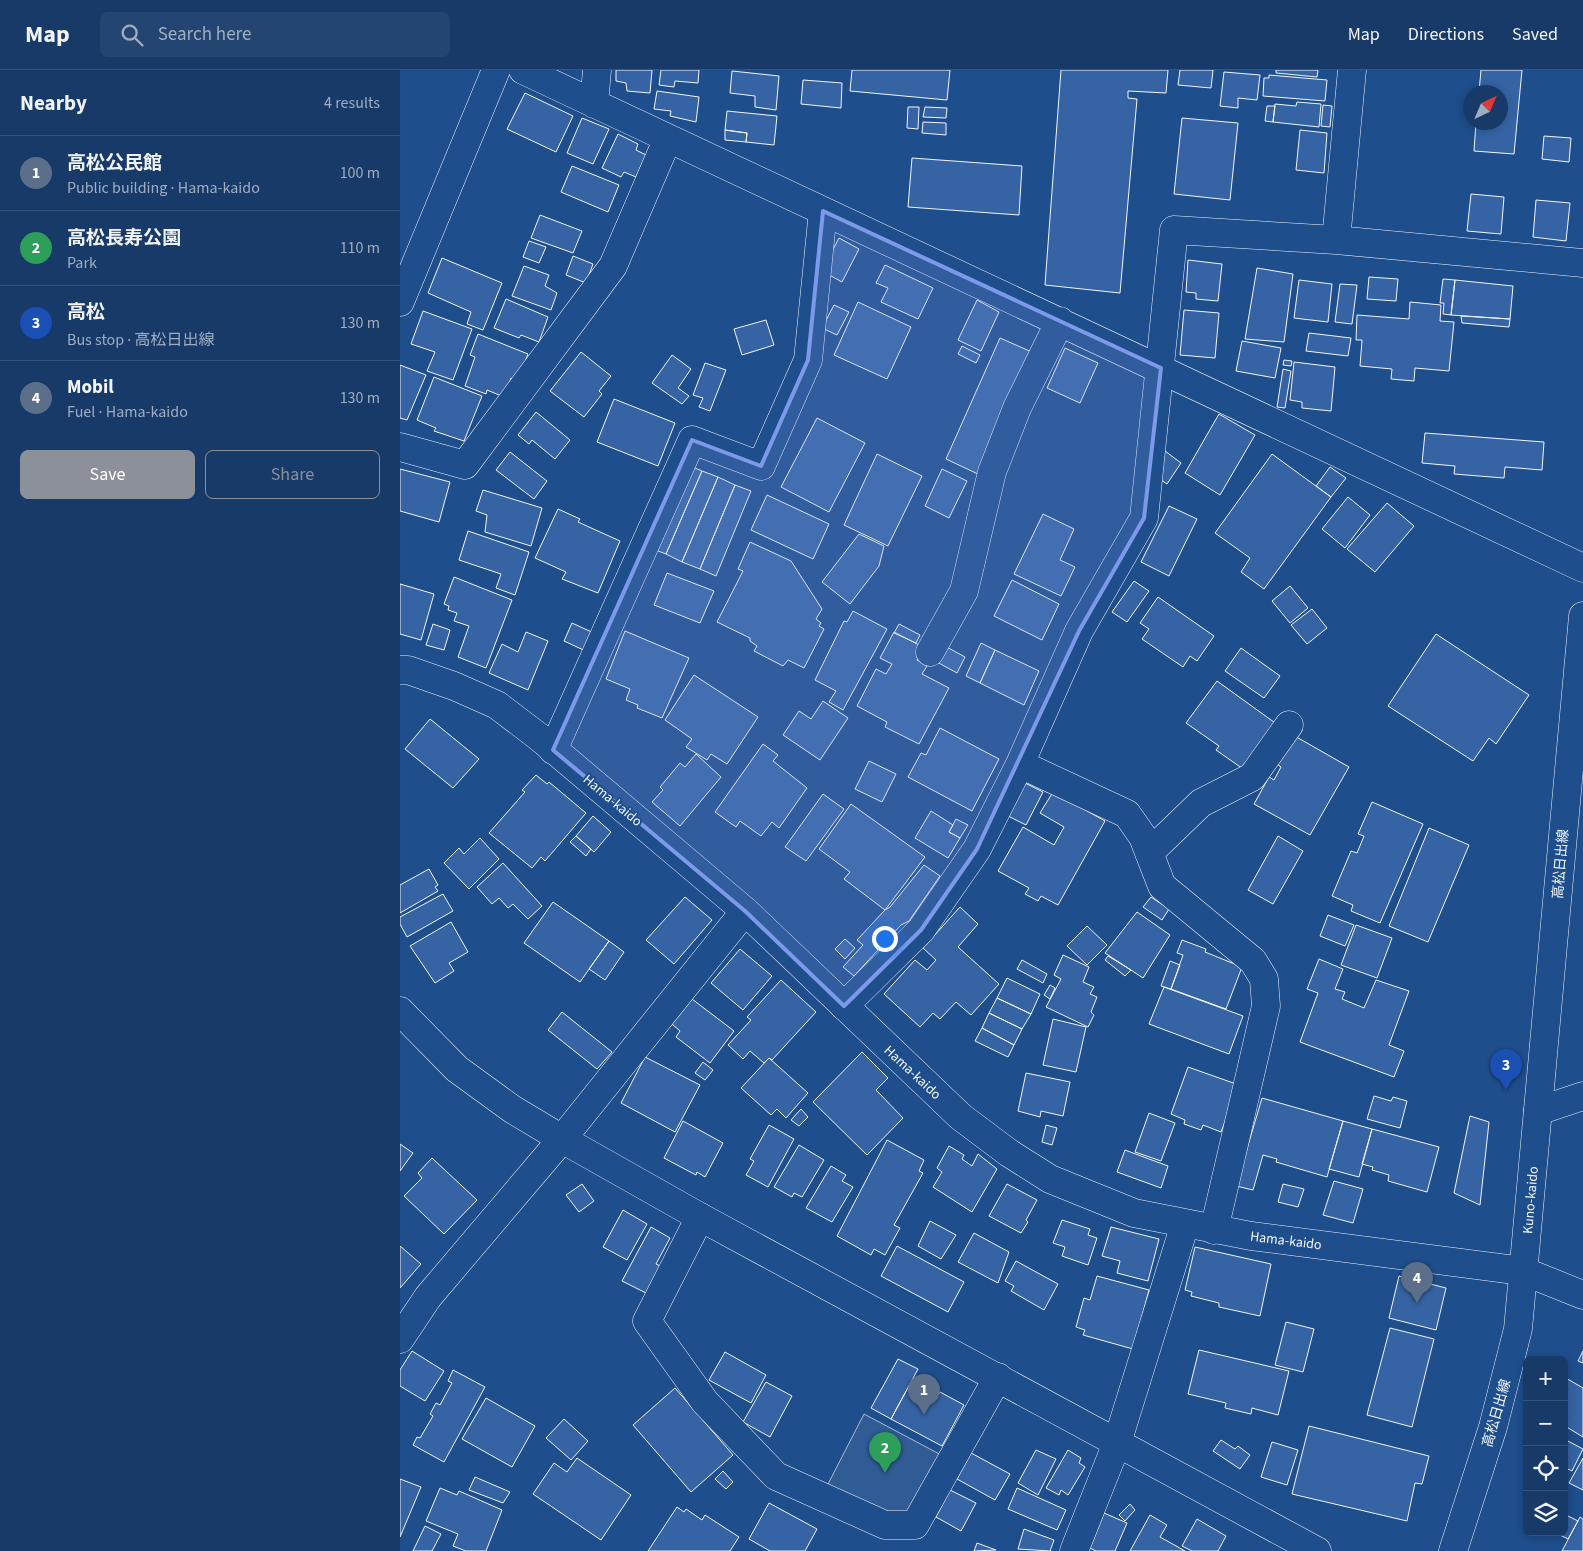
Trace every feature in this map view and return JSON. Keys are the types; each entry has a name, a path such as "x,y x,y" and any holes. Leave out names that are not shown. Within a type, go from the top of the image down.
{"street":[{"path":"400,302 496,70"},
{"path":"523,70 1161,368 1583,568"},
{"path":"594,104 597,70"},
{"path":"1336,240 1352,70"},
{"path":"400,447 465,465 613,266 668,138"},
{"path":"553,750 692,440 761,466 808,360 823,211"},
{"path":"844,1006 921,930 977,849 1020,764 1079,631 1144,518 1174,230 1336,240 1583,262"},
{"path":"930,652 964,590 992,472 1017,408 1060,321"},
{"name":"高松日出線","path":"1538,1112 1583,616"},
{"name":"Hama-kaido","path":"400,670 408,670 454,686 497,705 745,911 962,1117 1017,1158 1050,1179 1087,1196 1134,1213 1214,1230 1523,1271"},
{"path":"1149,853 1201,803 1252,777 1289,725"},
{"path":"1020,764 1127,814 1143,837 1162,886 1252,961 1264,979 1266,1006 1214,1230"},
{"path":"400,1339 428,1297 562,1139 745,911"},
{"path":"400,1011 457,1069 512,1109 562,1139 700,1217 1317,1551"},
{"path":"1538,1112 1583,1096"},
{"name":"Kuno-kaido","path":"1523,1271 1538,1112"},
{"path":"700,1217 647,1321 705,1402 776,1476 885,1525 915,1525 998,1377"},
{"path":"1074,1551 1117,1443 1185,1224"},
{"path":"1523,1271 1583,1295"},
{"name":"高松日出線","path":"1453,1551 1493,1428 1518,1329 1523,1271"}],"highlighted area":[{"path":"823,211 1161,368 1144,518 1079,631 977,849 921,930 844,1006 745,911 553,750 692,440 761,466 808,360"}],"shaded area":[{"path":"864,1414 945,1457 913,1512 891,1518 826,1488"}],"building":[{"path":"616,70 652,70 650,93 627,91 626,83 616,81"},
{"path":"661,70 699,70 698,83 675,81 674,87 659,85"},
{"path":"852,70 950,70 947,100 850,91"},
{"path":"1061,70 1168,70 1166,93 1128,91 1128,98 1137,99 1120,293 1045,285"},
{"path":"1180,70 1213,70 1211,88 1178,85"},
{"path":"1276,70 1318,70 1317,77 1276,73"},
{"path":"1481,70 1522,70 1514,154 1474,151 1475,130 1508,130 1508,85 1480,85"},
{"path":"732,71 779,76 776,110 755,107 755,96 730,93"},
{"path":"1224,72 1260,75 1257,100 1238,98 1238,108 1220,106"},
{"path":"1269,75 1327,80 1325,101 1263,96 1264,78 1269,78"},
{"path":"803,80 842,83 841,108 801,104"},
{"path":"657,91 699,97 696,122 670,116 671,111 654,109"},
{"path":"525,93 573,116 556,152 507,129"},
{"path":"1297,102 1321,104 1319,127 1273,122 1275,104 1296,106"},
{"path":"1323,105 1332,106 1330,127 1321,126"},
{"path":"1267,106 1275,106 1273,122 1265,121"},
{"path":"908,107 919,107 918,129 907,128"},
{"path":"925,107 947,108 946,118 923,117"},
{"path":"727,111 777,116 774,145 746,142 747,133 725,130"},
{"path":"582,118 609,129 593,164 567,153"},
{"path":"1182,118 1238,123 1230,200 1174,194"},
{"path":"923,122 946,123 946,135 922,133"},
{"path":"725,130 747,133 746,142 725,140"},
{"path":"1300,130 1327,133 1324,173 1296,170"},
{"path":"618,134 638,144 636,150 646,155 636,177 624,172 621,177 602,168"},
{"path":"1544,136 1571,138 1569,162 1542,159"},
{"path":"912,158 1022,166 1019,215 908,207"},
{"path":"572,166 619,185 608,212 561,192"},
{"path":"1471,194 1504,197 1501,234 1467,231"},
{"path":"1536,200 1570,203 1566,241 1533,237"},
{"path":"540,215 582,231 573,253 531,238"},
{"path":"839,238 859,249 842,282 822,271"},
{"path":"529,241 546,247 539,263 523,257"},
{"path":"573,256 593,264 586,283 566,275"},
{"path":"442,258 502,283 483,330 467,324 471,312 428,293"},
{"path":"1188,260 1222,264 1218,301 1196,299 1196,293 1186,292"},
{"path":"885,265 933,288 918,319 881,302 888,288 876,283"},
{"path":"524,266 549,275 545,286 557,293 551,310 512,296"},
{"path":"1257,268 1293,274 1284,342 1245,339"},
{"path":"1369,277 1398,279 1396,301 1367,299"},
{"path":"1443,279 1455,280 1451,315 1443,314 1444,303 1440,303"},
{"path":"1299,280 1332,284 1328,322 1294,318"},
{"path":"1455,280 1513,286 1510,319 1451,315"},
{"path":"1340,284 1357,285 1352,324 1335,322"},
{"path":"506,299 548,317 539,342 521,335 519,338 494,328"},
{"path":"977,300 999,312 981,351 958,340"},
{"path":"858,302 911,327 887,379 834,355"},
{"path":"1410,302 1441,305 1440,321 1454,322 1449,371 1415,368 1414,381 1391,379 1392,369 1360,366 1362,340 1356,340 1357,315 1409,319"},
{"path":"834,305 849,312 837,335 822,328"},
{"path":"1184,310 1219,313 1215,358 1180,355"},
{"path":"423,311 472,329 453,380 427,371 435,352 411,344"},
{"path":"1461,316 1510,319 1509,327 1462,323"},
{"path":"766,320 774,345 742,355 734,329"},
{"path":"1309,333 1351,338 1348,356 1306,351"},
{"path":"478,334 528,354 518,381 511,378 504,397 487,390 486,394 465,386 475,357 470,355"},
{"path":"1000,338 1034,353 980,475 946,459"},
{"path":"1242,341 1281,348 1275,378 1236,371"},
{"path":"962,346 980,355 976,363 958,354"},
{"path":"1065,348 1098,363 1080,403 1047,388"},
{"path":"581,352 611,376 599,391 602,394 584,417 550,391"},
{"path":"672,355 691,369 678,388 689,396 682,404 652,383"},
{"path":"1284,360 1292,361 1291,366 1283,365"},
{"path":"1294,362 1335,367 1331,411 1302,408 1302,402 1290,400"},
{"path":"705,363 726,370 710,411 699,407 703,398 693,395"},
{"path":"400,365 426,375 407,420 400,418"},
{"path":"1283,369 1291,371 1285,408 1277,407"},
{"path":"434,377 482,396 464,441 434,431 436,428 417,420"},
{"path":"614,399 675,423 658,466 597,442"},
{"path":"536,412 570,440 555,459 532,440 529,444 518,435"},
{"path":"1219,414 1255,435 1220,495 1185,473"},
{"path":"817,418 865,443 829,512 781,487"},
{"path":"1425,433 1544,442 1542,470 1505,467 1504,478 1454,474 1455,466 1422,463"},
{"path":"1165,451 1181,463 1167,484 1158,478 1157,461"},
{"path":"510,452 547,481 534,499 496,470"},
{"path":"877,454 922,476 888,546 844,525"},
{"path":"1272,454 1331,497 1264,589 1241,572 1250,558 1215,533"},
{"path":"688,465 702,471 666,554 653,549"},
{"path":"1330,467 1346,478 1331,497 1316,486"},
{"path":"400,469 450,482 439,522 400,511"},
{"path":"942,469 967,481 949,518 925,506"},
{"path":"702,471 718,477 682,562 666,554"},
{"path":"718,477 735,485 700,569 682,562"},
{"path":"735,485 751,491 716,576 700,569"},
{"path":"483,490 542,508 531,546 485,532 487,515 476,511"},
{"path":"767,495 829,524 813,559 751,530"},
{"path":"1348,497 1370,515 1345,548 1322,529"},
{"path":"1387,503 1414,526 1375,572 1347,549"},
{"path":"1169,506 1197,519 1169,576 1141,562"},
{"path":"558,509 580,519 578,522 620,541 598,593 562,579 566,572 535,558"},
{"path":"1043,514 1074,529 1060,560 1075,567 1061,596 1014,574"},
{"path":"468,531 529,552 515,595 496,588 501,574 459,560"},
{"path":"859,534 884,546 879,566 850,604 822,582"},
{"path":"750,542 791,561 822,609 816,619 821,623 819,626 824,629 804,668 788,660 783,666 754,651 757,646 750,641 750,638 717,622 743,571 738,569"},
{"path":"667,573 714,591 700,623 654,605"},
{"path":"454,577 512,600 486,668 458,657 469,626 454,621 457,613 448,610 449,606 444,604"},
{"path":"1012,580 1059,604 1042,640 994,616"},
{"path":"1134,581 1149,591 1127,622 1112,612"},
{"path":"400,584 434,594 421,640 400,634"},
{"path":"1290,586 1308,608 1290,623 1272,601"},
{"path":"1158,597 1214,636 1197,661 1190,656 1183,667 1142,639 1149,629 1140,623"},
{"path":"1312,609 1327,628 1307,644 1291,625"},
{"path":"853,611 887,629 843,710 829,702 836,691 815,680 844,621 847,622"},
{"path":"572,623 598,635 590,653 564,641"},
{"path":"433,624 450,630 444,650 426,645"},
{"path":"899,624 920,635 916,643 894,633"},
{"path":"625,631 689,658 662,718 637,708 638,705 626,700 630,689 606,679"},
{"path":"526,632 548,641 528,690 489,673 502,644 518,652"},
{"path":"894,632 923,647 917,660 927,666 922,674 949,688 919,744 885,727 887,722 857,706 876,669 886,674 892,664 880,658"},
{"path":"1436,634 1529,695 1496,744 1489,738 1473,761 1388,706"},
{"path":"981,643 995,650 980,683 966,676"},
{"path":"943,645 965,657 957,673 935,661"},
{"path":"1241,648 1280,676 1264,698 1225,671"},
{"path":"995,650 1039,671 1024,705 980,683"},
{"path":"694,675 758,717 727,764 711,754 707,760 686,747 692,739 665,720"},
{"path":"1217,681 1278,725 1246,771 1216,750 1219,746 1186,723"},
{"path":"823,701 848,718 820,760 783,735 799,711 811,719"},
{"path":"430,719 479,759 453,788 405,749"},
{"path":"940,728 999,759 972,811 908,777 921,753 926,755"},
{"path":"1293,735 1349,767 1310,835 1254,804 1269,777 1274,780 1281,767 1277,764"},
{"path":"763,744 778,755 773,761 807,788 779,828 772,822 761,836 740,821 736,827 715,812"},
{"path":"696,754 721,777 680,826 652,802 663,790 660,787 680,763 685,767"},
{"path":"869,761 896,774 882,802 855,789"},
{"path":"536,775 547,784 549,782 586,813 545,861 541,857 532,868 489,833 525,792 522,790"},
{"path":"1023,782 1043,792 1026,825 1006,815"},
{"path":"1053,792 1105,821 1058,905 1041,896 1038,901 1025,894 1029,888 998,871 1023,827 1054,845 1064,827 1040,813"},
{"path":"823,794 844,809 806,861 785,847"},
{"path":"1372,802 1423,824 1380,923 1351,911 1353,905 1332,896 1351,851 1357,853 1364,836 1358,834"},
{"path":"851,804 925,857 885,910 844,879 850,872 819,849"},
{"path":"931,811 953,825 949,832 960,838 948,858 915,838"},
{"path":"593,816 611,832 594,852 576,836"},
{"path":"956,819 968,825 960,838 949,832"},
{"path":"1429,828 1469,845 1428,942 1389,926"},
{"path":"576,836 591,849 586,856 570,842"},
{"path":"1278,836 1303,851 1273,904 1248,890"},
{"path":"480,838 499,859 469,889 444,863 459,848 464,854"},
{"path":"503,863 542,906 528,919 513,904 508,908 499,898 492,904 477,887"},
{"path":"924,865 940,876 909,921 901,925 854,976 843,967 863,945 857,940 890,907"},
{"path":"429,869 438,885 435,887 438,891 400,913 400,885"},
{"path":"443,894 453,911 407,937 400,924 400,917"},
{"path":"685,897 712,920 674,964 646,940"},
{"path":"1151,897 1169,909 1162,920 1143,907"},
{"path":"553,902 609,941 580,982 524,943"},
{"path":"960,907 978,924 958,947 999,984 971,1015 956,1002 940,1019 933,1013 920,1027 884,994 915,960 927,970 936,960 923,948"},
{"path":"1137,912 1170,935 1143,978 1105,953"},
{"path":"1328,915 1354,925 1345,946 1320,936"},
{"path":"451,922 468,952 449,963 454,971 435,983 410,946"},
{"path":"1356,925 1392,938 1377,978 1341,965"},
{"path":"1087,926 1107,945 1087,965 1067,946"},
{"path":"845,939 855,948 845,959 835,949"},
{"path":"1182,940 1206,949 1205,952 1242,967 1226,1009 1171,989 1183,955 1177,953"},
{"path":"609,941 624,952 605,980 589,969"},
{"path":"740,949 772,976 743,1010 711,983"},
{"path":"1063,955 1089,967 1083,982 1094,987 1090,994 1097,997 1091,1012 1094,1015 1088,1027 1046,1007 1061,979 1054,975"},
{"path":"1108,956 1131,970 1125,976 1105,960"},
{"path":"1319,959 1343,969 1335,989 1345,992 1342,999 1364,1008 1376,980 1409,991 1389,1045 1404,1051 1394,1077 1300,1042 1318,993 1307,989"},
{"path":"1022,960 1047,974 1043,983 1017,969"},
{"path":"1170,961 1180,965 1171,989 1161,986"},
{"path":"1007,978 1040,994 1031,1014 997,998"},
{"path":"781,980 816,1012 772,1060 769,1058 764,1063 750,1051 743,1059 728,1045 751,1020 747,1017"},
{"path":"1050,985 1055,988 1050,999 1044,995"},
{"path":"1164,987 1243,1016 1229,1054 1149,1024"},
{"path":"997,998 1031,1014 1022,1029 989,1013"},
{"path":"692,999 734,1031 710,1063 676,1037 680,1031 672,1024"},
{"path":"562,1012 612,1052 597,1069 548,1030"},
{"path":"989,1013 1022,1029 1014,1045 982,1028"},
{"path":"1053,1019 1086,1027 1076,1072 1043,1065"},
{"path":"982,1028 1014,1045 1008,1057 975,1041"},
{"path":"862,1052 888,1078 876,1090 903,1118 867,1155 813,1102"},
{"path":"645,1057 700,1085 675,1132 621,1103"},
{"path":"769,1058 808,1093 786,1118 777,1109 771,1115 741,1088"},
{"path":"703,1062 713,1070 705,1080 695,1073"},
{"path":"1188,1067 1239,1085 1221,1132 1203,1125 1201,1130 1184,1124 1185,1120 1171,1114"},
{"path":"1026,1073 1070,1082 1063,1116 1041,1111 1040,1117 1018,1111"},
{"path":"1374,1096 1391,1101 1393,1097 1407,1101 1400,1128 1367,1119"},
{"path":"1262,1098 1343,1121 1327,1177 1276,1162 1277,1159 1263,1155 1253,1190 1236,1186"},
{"path":"801,1109 808,1117 799,1126 791,1120"},
{"path":"1149,1113 1175,1123 1161,1161 1135,1152"},
{"path":"1470,1116 1489,1122 1480,1205 1454,1193"},
{"path":"683,1121 723,1143 705,1177 697,1172 696,1175 664,1158"},
{"path":"1343,1121 1372,1129 1359,1177 1329,1169"},
{"path":"769,1125 794,1139 768,1187 746,1175 754,1161 750,1159"},
{"path":"1046,1125 1057,1128 1052,1145 1042,1142"},
{"path":"1372,1129 1439,1147 1427,1192 1388,1181 1389,1175 1372,1170 1373,1167 1362,1164"},
{"path":"887,1140 924,1160 919,1171 923,1173 894,1225 900,1228 885,1255 874,1249 871,1255 837,1236"},
{"path":"400,1144 413,1153 400,1171"},
{"path":"799,1145 824,1160 802,1197 794,1193 792,1197 774,1187"},
{"path":"949,1146 964,1155 962,1159 972,1166 978,1154 997,1169 972,1212 933,1187 942,1172 937,1168"},
{"path":"1125,1150 1168,1166 1161,1188 1117,1172"},
{"path":"432,1158 477,1200 444,1234 404,1196 422,1178 418,1173"},
{"path":"831,1166 846,1175 842,1181 853,1187 832,1222 806,1208"},
{"path":"1334,1181 1363,1189 1353,1223 1323,1215"},
{"path":"582,1184 594,1201 579,1212 566,1195"},
{"path":"1007,1184 1037,1200 1021,1233 989,1216"},
{"path":"1283,1184 1304,1189 1298,1207 1278,1202"},
{"path":"623,1210 647,1224 627,1260 603,1247"},
{"path":"1062,1220 1090,1229 1088,1235 1097,1238 1088,1265 1062,1256 1065,1247 1053,1243"},
{"path":"930,1221 956,1235 941,1259 918,1246"},
{"path":"651,1227 670,1238 656,1264 660,1266 646,1293 622,1281"},
{"path":"1111,1227 1159,1239 1148,1281 1117,1273 1120,1261 1102,1256"},
{"path":"974,1233 1009,1252 998,1283 958,1262"},
{"path":"400,1246 421,1264 400,1288"},
{"path":"897,1246 964,1282 948,1312 881,1276"},
{"path":"1195,1247 1271,1264 1260,1316 1219,1307 1219,1303 1191,1296 1192,1292 1185,1290"},
{"path":"1016,1261 1058,1284 1044,1310 1011,1291 1014,1286 1005,1281"},
{"path":"1097,1276 1149,1290 1133,1349 1083,1335 1085,1330 1076,1327 1084,1298 1090,1300"},
{"path":"1399,1276 1446,1288 1436,1330 1389,1318"},
{"path":"1286,1322 1314,1329 1303,1372 1275,1365"},
{"path":"1390,1328 1434,1339 1412,1427 1367,1415"},
{"path":"1199,1350 1289,1371 1278,1415 1252,1408 1251,1414 1225,1408 1226,1403 1188,1394"},
{"path":"412,1351 444,1371 425,1401 400,1386 400,1370"},
{"path":"1583,1351 1583,1363 1578,1361"},
{"path":"725,1352 766,1375 751,1403 709,1380"},
{"path":"898,1359 918,1369 891,1419 871,1408"},
{"path":"453,1370 485,1387 444,1462 413,1445 417,1437 420,1438 433,1416 430,1414 436,1403 440,1405 452,1383 448,1381"},
{"path":"1568,1379 1583,1388 1583,1437 1568,1428"},
{"path":"766,1382 792,1396 770,1437 743,1422"},
{"path":"911,1382 937,1396 940,1392 964,1405 942,1446 891,1419"},
{"path":"675,1388 733,1455 691,1492 633,1425"},
{"path":"486,1398 535,1426 512,1467 462,1439"},
{"path":"564,1419 588,1441 571,1460 546,1438"},
{"path":"1309,1426 1429,1456 1422,1484 1415,1483 1407,1521 1292,1494"},
{"path":"1221,1440 1235,1449 1238,1446 1250,1455 1240,1469 1213,1451"},
{"path":"1568,1441 1583,1449 1572,1471 1568,1469"},
{"path":"1272,1442 1298,1450 1287,1485 1261,1477"},
{"path":"1036,1450 1056,1459 1038,1495 1018,1483"},
{"path":"1068,1450 1081,1458 1079,1463 1085,1467 1068,1495 1061,1490 1059,1495 1046,1488"},
{"path":"971,1453 1010,1474 995,1500 957,1479"},
{"path":"577,1458 631,1495 601,1540 533,1494 554,1463 567,1472"},
{"path":"1583,1458 1583,1490 1569,1483"},
{"path":"723,1471 733,1482 726,1489 715,1479"},
{"path":"475,1477 510,1492 503,1503 469,1490"},
{"path":"400,1479 421,1487 400,1537"},
{"path":"440,1488 457,1495 459,1491 502,1510 486,1551 466,1551 453,1546 458,1534 426,1521"},
{"path":"1017,1488 1066,1510 1057,1530 1008,1509"},
{"path":"950,1490 976,1503 961,1531 936,1517"},
{"path":"769,1503 817,1529 805,1551 770,1551 749,1539"},
{"path":"1130,1504 1135,1510 1125,1521 1119,1515"},
{"path":"677,1507 684,1512 686,1509 702,1520 705,1515 739,1537 730,1551 648,1551"},
{"path":"1104,1513 1127,1523 1115,1551 1096,1551 1090,1548"},
{"path":"1150,1515 1167,1525 1160,1537 1185,1551 1130,1551"},
{"path":"1568,1516 1578,1521 1568,1539 1562,1536 1568,1536"},
{"path":"1580,1517 1583,1519 1583,1551 1562,1551"},
{"path":"1197,1519 1226,1536 1218,1551 1192,1551 1182,1546"},
{"path":"425,1526 441,1534 432,1551 413,1551"},
{"path":"1024,1529 1054,1540 1050,1551 1018,1549"},
{"path":"977,1543 996,1550 974,1551"}],"place":[{"name":"高松","path":"1506,1090"},
{"name":"Mobil","path":"1417,1303"},
{"name":"高松公民館","path":"924,1415"},
{"name":"高松長寿公園","path":"885,1473"}]}
